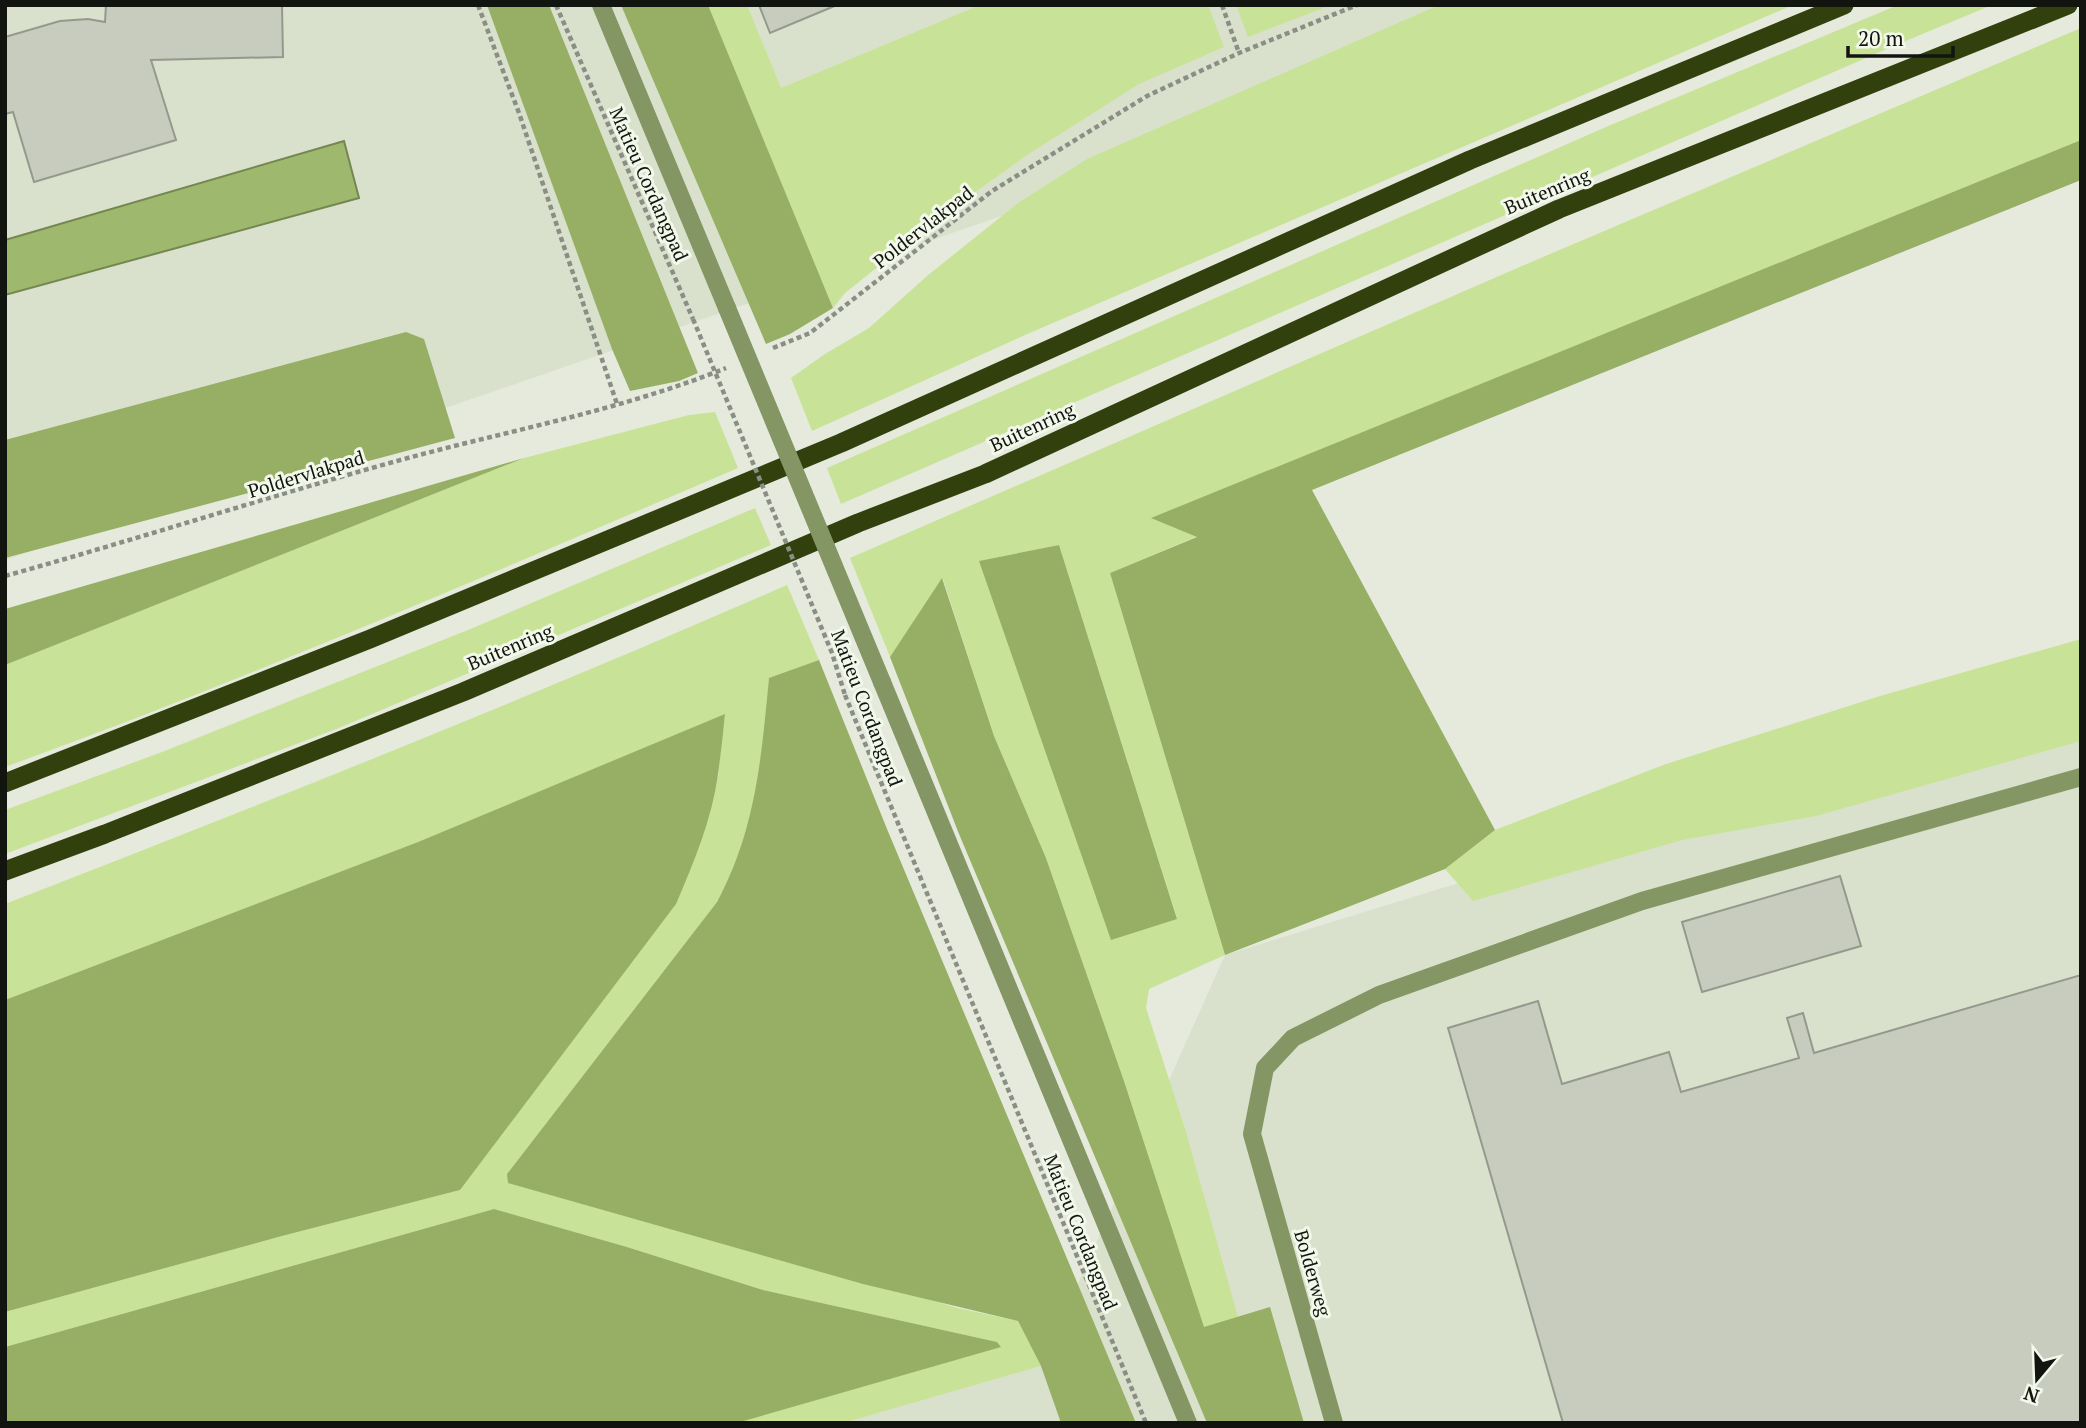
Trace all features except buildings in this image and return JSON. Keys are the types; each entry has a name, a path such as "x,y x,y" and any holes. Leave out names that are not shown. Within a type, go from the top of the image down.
{"highway":[{"path":"5,783 370,639 841,443 1470,160 1844,5"},
{"name":"Buitenring","path":"5,870 118,830 463,692 846,528 985,474 1559,209 2068,5"}],"street":[{"path":"601,5 1188,1423"},
{"name":"Bolderweg","path":"1334,1423 1252,1134 1265,1068 1293,1038 1379,995 1642,901 2081,777"}],"path":[{"path":"478,5 519,113 617,404"},
{"name":"Matieu Cordangpad","path":"556,5 693,319 832,653 845,695 1146,1423"},
{"path":"1222,5 1239,53"},
{"name":"Poldervlakpad","path":"772,348 810,333 992,191 1147,96 1239,53 1357,5"},
{"name":"Poldervlakpad","path":"5,576 405,459 495,438 617,404 696,380 734,364"}],"shaded area":[{"path":"5,5 1613,5 5,560"},
{"path":"487,5 549,5 698,373 679,381 630,391 612,349"},
{"path":"621,5 708,5 833,308 790,334 766,344"},
{"path":"708,5 747,5 781,88 980,5 1208,5 1224,47 1139,84 1027,155 943,215 845,293 833,308"},
{"path":"1236,5 1331,5 1248,37"},
{"path":"1439,5 1793,5 1025,335 812,431 791,378 869,328 927,276 1018,203 1087,159"},
{"path":"1898,5 1992,5 841,504 827,468 1606,127"},
{"path":"2081,28 2081,140 1152,518 1198,536 1110,573 1225,955 1149,989 1146,1008 1186,1132 1238,1317 1204,1328 1124,1081 1046,858 994,736 943,579 890,657 850,558 1536,260","holes":["1059,545 1177,919 980,561"]},
{"path":"2081,140 2081,180 1312,490 1495,830 1445,869 1225,955 1110,573 1197,537 1151,518"},
{"path":"344,141 359,198 5,295 5,240"},
{"path":"406,332 424,339 455,438 5,558 5,440"},
{"path":"715,412 738,468 282,660 5,767 5,665 524,458 689,415"},
{"path":"524,458 5,665 5,609"},
{"path":"755,508 771,545 339,728 5,854 5,810 162,752 468,630"},
{"path":"1059,545 1177,919 1111,940 979,561"},
{"path":"942,578 994,736 1046,858 1124,1081 1204,1327 1270,1307 1304,1423 1207,1423 959,834 890,657"},
{"path":"787,585 819,660 769,679 755,794 730,875 717,902 507,1174 958,1308 1018,1321 1041,1366 843,1423 737,1423 1000,1346 997,1342 763,1290 494,1209 5,1347 5,1312 460,1190 718,776 725,715 418,842 5,1000 5,904 398,749"},
{"path":"2081,639 2081,741 1816,816 1682,840 1473,901 1445,869 1495,830 1666,764 1880,696"},
{"path":"819,660 1136,1423 1061,1423 1041,1366 1018,1321 863,1284 508,1183 507,1174 717,902 740,848 755,793 769,678"},
{"path":"2081,691 2081,1423 832,1423 1041,1366 1225,955"},
{"path":"725,714 718,774 707,824 676,904 460,1190 5,1312 5,1000 418,842"},
{"path":"494,1209 763,1290 997,1342 1001,1347 737,1423 5,1423 5,1347"}]}
